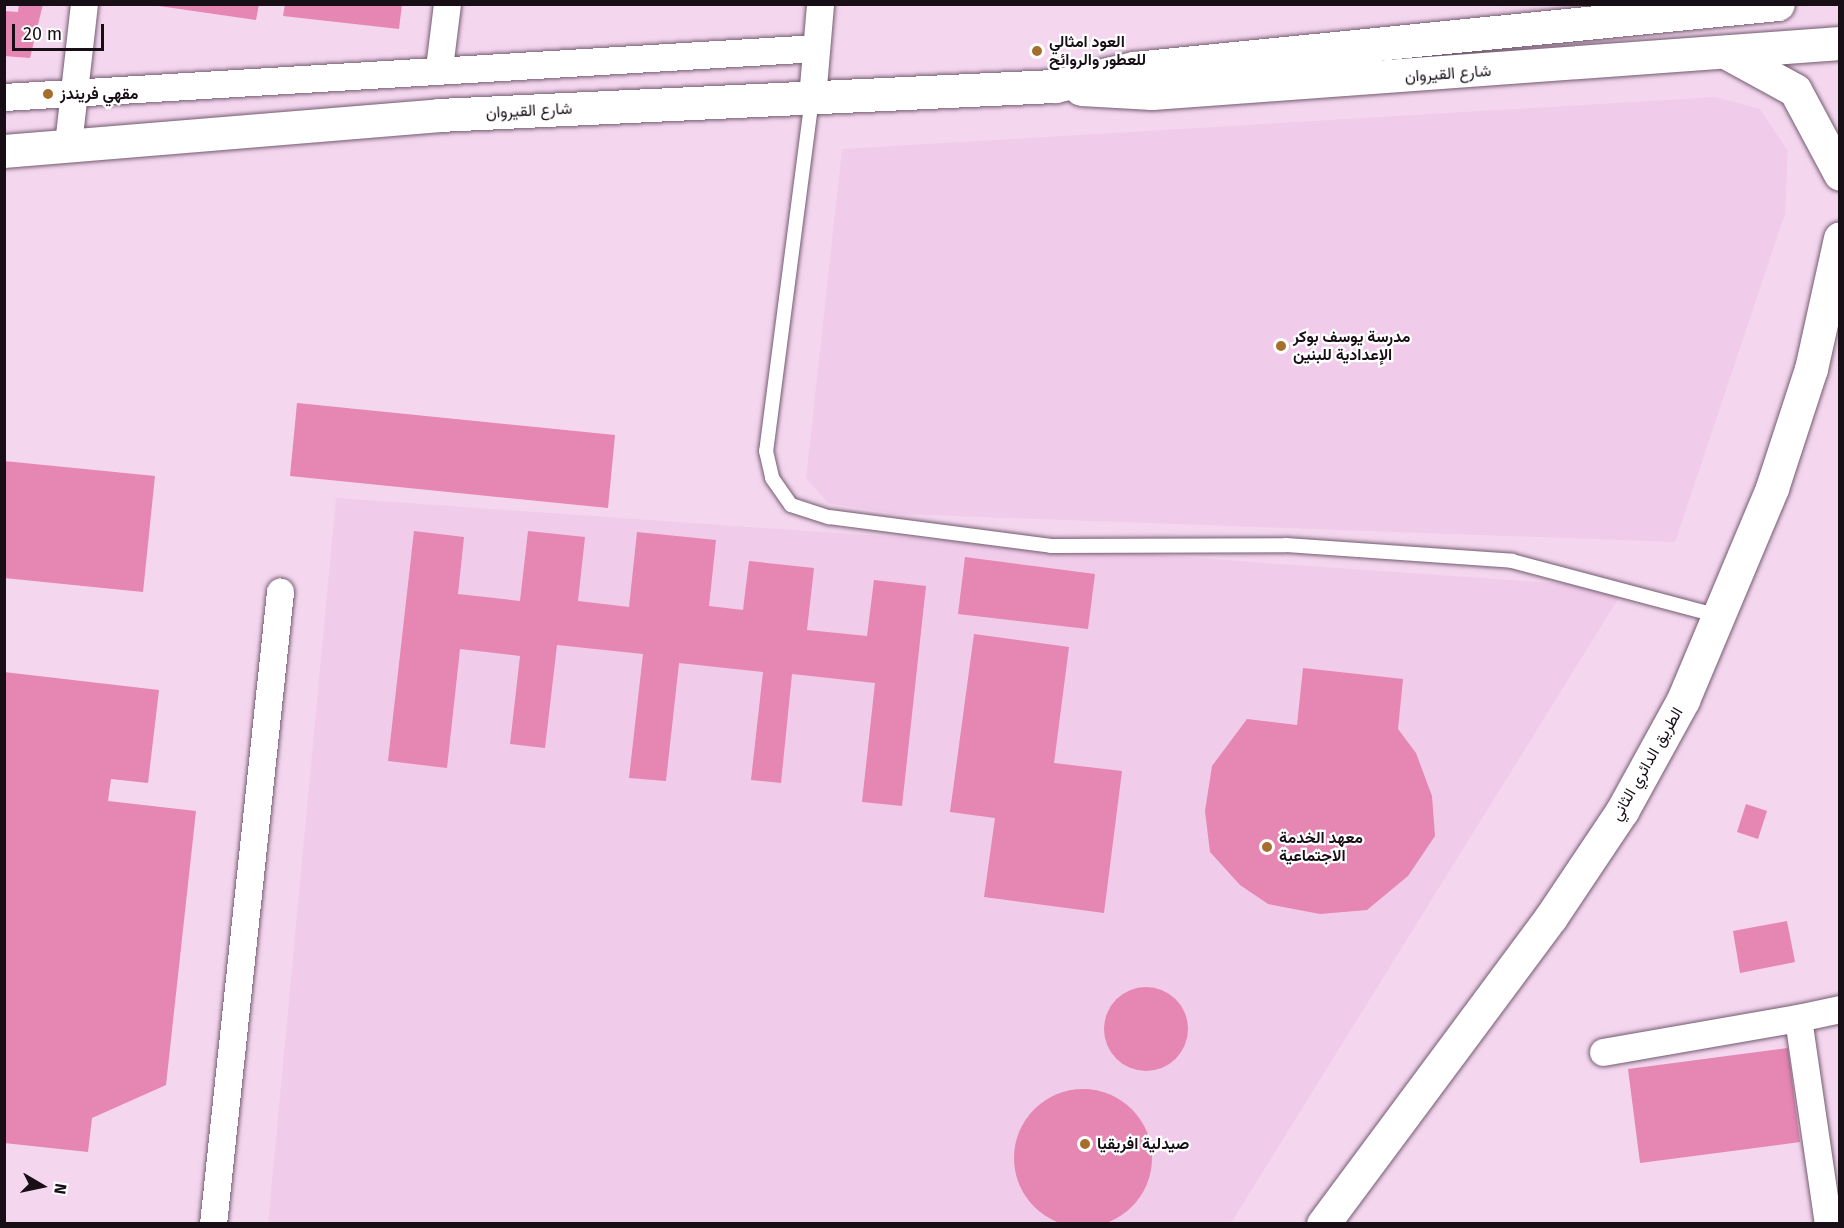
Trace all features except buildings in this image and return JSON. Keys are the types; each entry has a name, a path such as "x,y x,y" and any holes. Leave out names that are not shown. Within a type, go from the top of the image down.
{"main road":[{"name":"شارع القيروان","path":"1055,86 1134,68 1778,4"},
{"name":"شارع القيروان","path":"4,151 439,115 1055,86 1152,93 1729,54 1839,43"},
{"path":"1729,54 1795,90 1839,174"},
{"name":"الطريق الدائري الثاني","path":"1323,1224 1551,917 1622,811 1683,700 1772,488 1811,369 1839,238"}],"street":[{"path":"68,144 84,4"},
{"path":"440,68 447,4"},
{"path":"812,98 820,4"},
{"path":"4,97 440,68 816,48"},
{"path":"213,1224 280,592"},
{"path":"1603,1052 1839,1009"},
{"path":"1798,1018 1828,1224"}],"lane":[{"path":"812,98 766,451 772,478 790,505 829,517 1051,546 1286,545 1512,561 1719,616"}],"shaded area":[{"name":"مدرسة يوسف بوكر الإعدادية للبنين","path":"1715,97 1760,109 1788,151 1785,214 1675,542 896,514 828,503 806,478 842,149"},
{"path":"336,498 1625,588 1231,1223 268,1224"}],"place":[{"name":"العود امثالي للعطور والروائح","path":"1037,51"},
{"name":"مقهي فريندز","path":"48,94"},
{"name":"مدرسة يوسف بوكر الإعدادية للبنين","path":"1281,346"},
{"name":"معهد الخدمة الاجتماعية","path":"1267,847"},
{"name":"صيدلية افريقيا","path":"1085,1144"}]}
